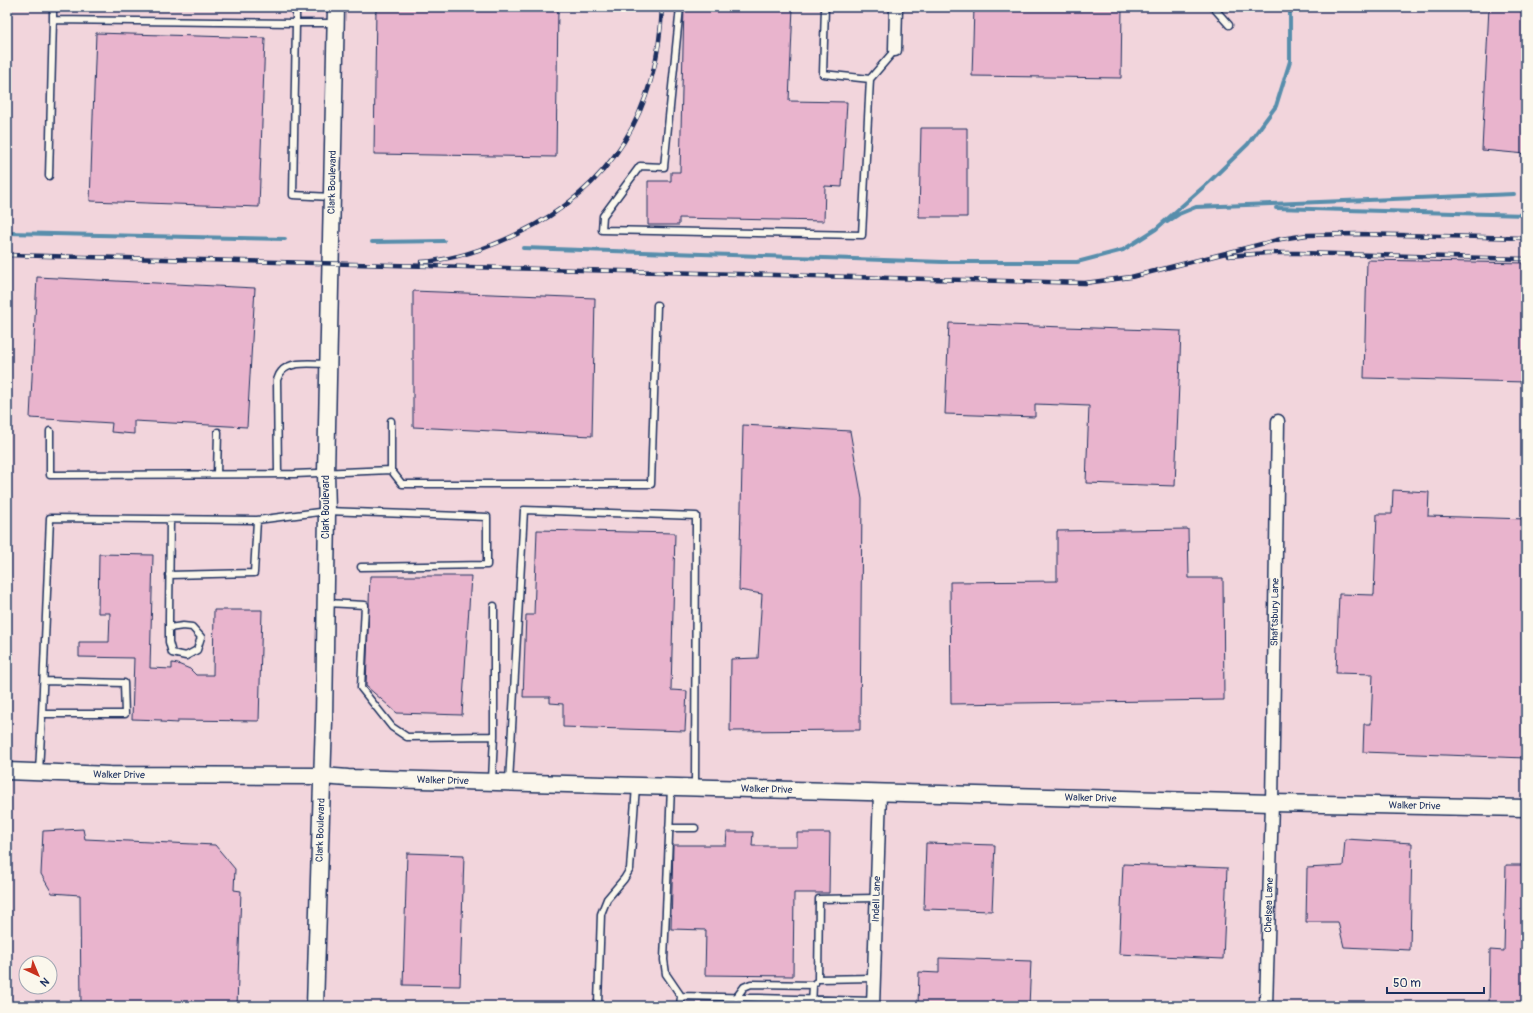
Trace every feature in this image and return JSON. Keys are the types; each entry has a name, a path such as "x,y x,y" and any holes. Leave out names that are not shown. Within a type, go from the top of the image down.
{"street":[{"name":"Clark Boulevard","path":"315,1006 322,776 327,511 326,473 336,7"},
{"path":"895,50 896,7"},
{"name":"Shaftsbury Lane","path":"1272,803 1278,421"},
{"name":"Walker Drive","path":"7,771 110,775 322,776 509,783 880,793 1526,808"},
{"name":"Indell Lane","path":"873,1004 880,793"},
{"name":"Chelsea Lane","path":"1266,1006 1272,803"}],"lane":[{"path":"48,176 53,7"},
{"path":"296,7 293,195 332,197"},
{"path":"680,7 664,168 640,166 603,216 602,230 862,235 870,79 895,50"},
{"path":"825,7 823,74 870,79"},
{"path":"1213,7 1229,24"},
{"path":"53,20 336,23"},
{"path":"392,421 391,470 402,484 651,484 657,305"},
{"path":"278,474 277,380 281,372 288,366 297,364 328,364"},
{"path":"50,431 50,475 278,474 391,470"},
{"path":"217,474 218,432"},
{"path":"509,783 524,510 696,516 695,788"},
{"path":"39,772 50,518 257,520 327,511 487,517 487,565 361,567"},
{"path":"169,628 183,626 192,627 201,637 197,650 186,656 172,653 169,628 170,519"},
{"path":"169,575 254,573 257,520"},
{"path":"325,603 365,604 361,688 392,727 407,737 494,736"},
{"path":"492,782 494,736 494,606"},
{"path":"42,714 125,714 124,683 44,681"},
{"path":"598,1003 600,914 607,899 624,879 630,869 636,786"},
{"path":"671,787 664,960 666,974 681,996 680,1006"},
{"path":"669,828 695,828"},
{"path":"812,1003 813,985 818,979 819,899 876,898"},
{"path":"818,979 874,978"},
{"path":"736,998 744,987 751,984 813,985"},
{"path":"681,996 812,1003 873,1004"}],"shaded area":[{"path":"7,7 1526,7 1526,1006 7,1006"}],"building":[{"path":"376,7 558,7 556,157 374,154"},
{"path":"684,7 793,7 789,101 847,102 842,187 825,186 824,221 679,218 679,225 648,225 648,181 671,181 671,172 680,172"},
{"path":"974,7 1122,7 1121,78 972,76"},
{"path":"1489,7 1526,7 1526,154 1482,150"},
{"path":"96,33 265,38 259,207 90,201"},
{"path":"921,128 967,128 967,217 919,217"},
{"path":"1367,260 1526,263 1526,382 1364,378"},
{"path":"37,277 255,288 247,427 134,421 134,434 111,432 112,423 30,418"},
{"path":"413,291 595,298 592,436 413,427"},
{"path":"949,323 1181,331 1175,486 1086,483 1089,406 1035,404 1035,417 945,414"},
{"path":"743,425 850,431 862,499 860,730 730,731 731,659 758,658 762,594 739,590"},
{"path":"1393,490 1429,492 1428,516 1526,519 1526,758 1363,752 1364,724 1371,724 1373,674 1336,673 1339,594 1374,595 1377,514 1392,514"},
{"path":"1188,529 1189,578 1223,578 1224,700 951,704 950,582 1057,581 1057,531"},
{"path":"537,530 675,533 671,690 687,691 685,731 563,727 563,704 550,703 550,697 523,697 526,615 534,615"},
{"path":"99,554 153,555 150,668 172,669 172,663 190,669 196,675 213,675 214,610 262,610 259,721 178,720 178,723 161,722 162,720 132,719 134,658 79,657 79,642 109,642 110,613 98,613"},
{"path":"370,576 471,576 462,715 397,713 366,686"},
{"path":"83,829 85,839 215,845 235,869 234,890 241,891 237,1006 81,1006 80,895 52,893 41,874 43,831"},
{"path":"727,832 753,832 752,846 797,846 797,833 830,833 829,893 794,893 793,976 705,975 706,930 671,929 673,845 726,845"},
{"path":"1345,839 1412,843 1410,950 1344,947 1338,922 1306,922 1307,868 1343,866"},
{"path":"926,843 995,845 992,911 924,909"},
{"path":"407,853 464,855 460,986 403,985"},
{"path":"1123,864 1227,868 1223,959 1119,954"},
{"path":"1506,865 1526,865 1526,1006 1489,1006 1490,950 1504,951"},
{"path":"939,958 1031,961 1029,1006 918,1006 919,972 939,973"}],"waterway":[{"path":"523,248 943,262 1077,262 1123,250 1156,229 1209,182 1248,144 1276,106 1290,61 1290,7"},
{"path":"1167,222 1179,214 1196,207 1514,194"},
{"path":"1276,208 1526,215"},
{"path":"7,233 285,239"},
{"path":"372,242 444,241"}],"railway":[{"path":"421,262 458,256 494,244 517,234 550,216 579,194 604,170 624,142 639,112 651,80 659,44 662,7"},
{"path":"7,255 1085,283 1131,277 1281,239 1307,235 1357,234 1526,238"},
{"path":"1228,256 1267,253 1298,253 1526,259"}]}
